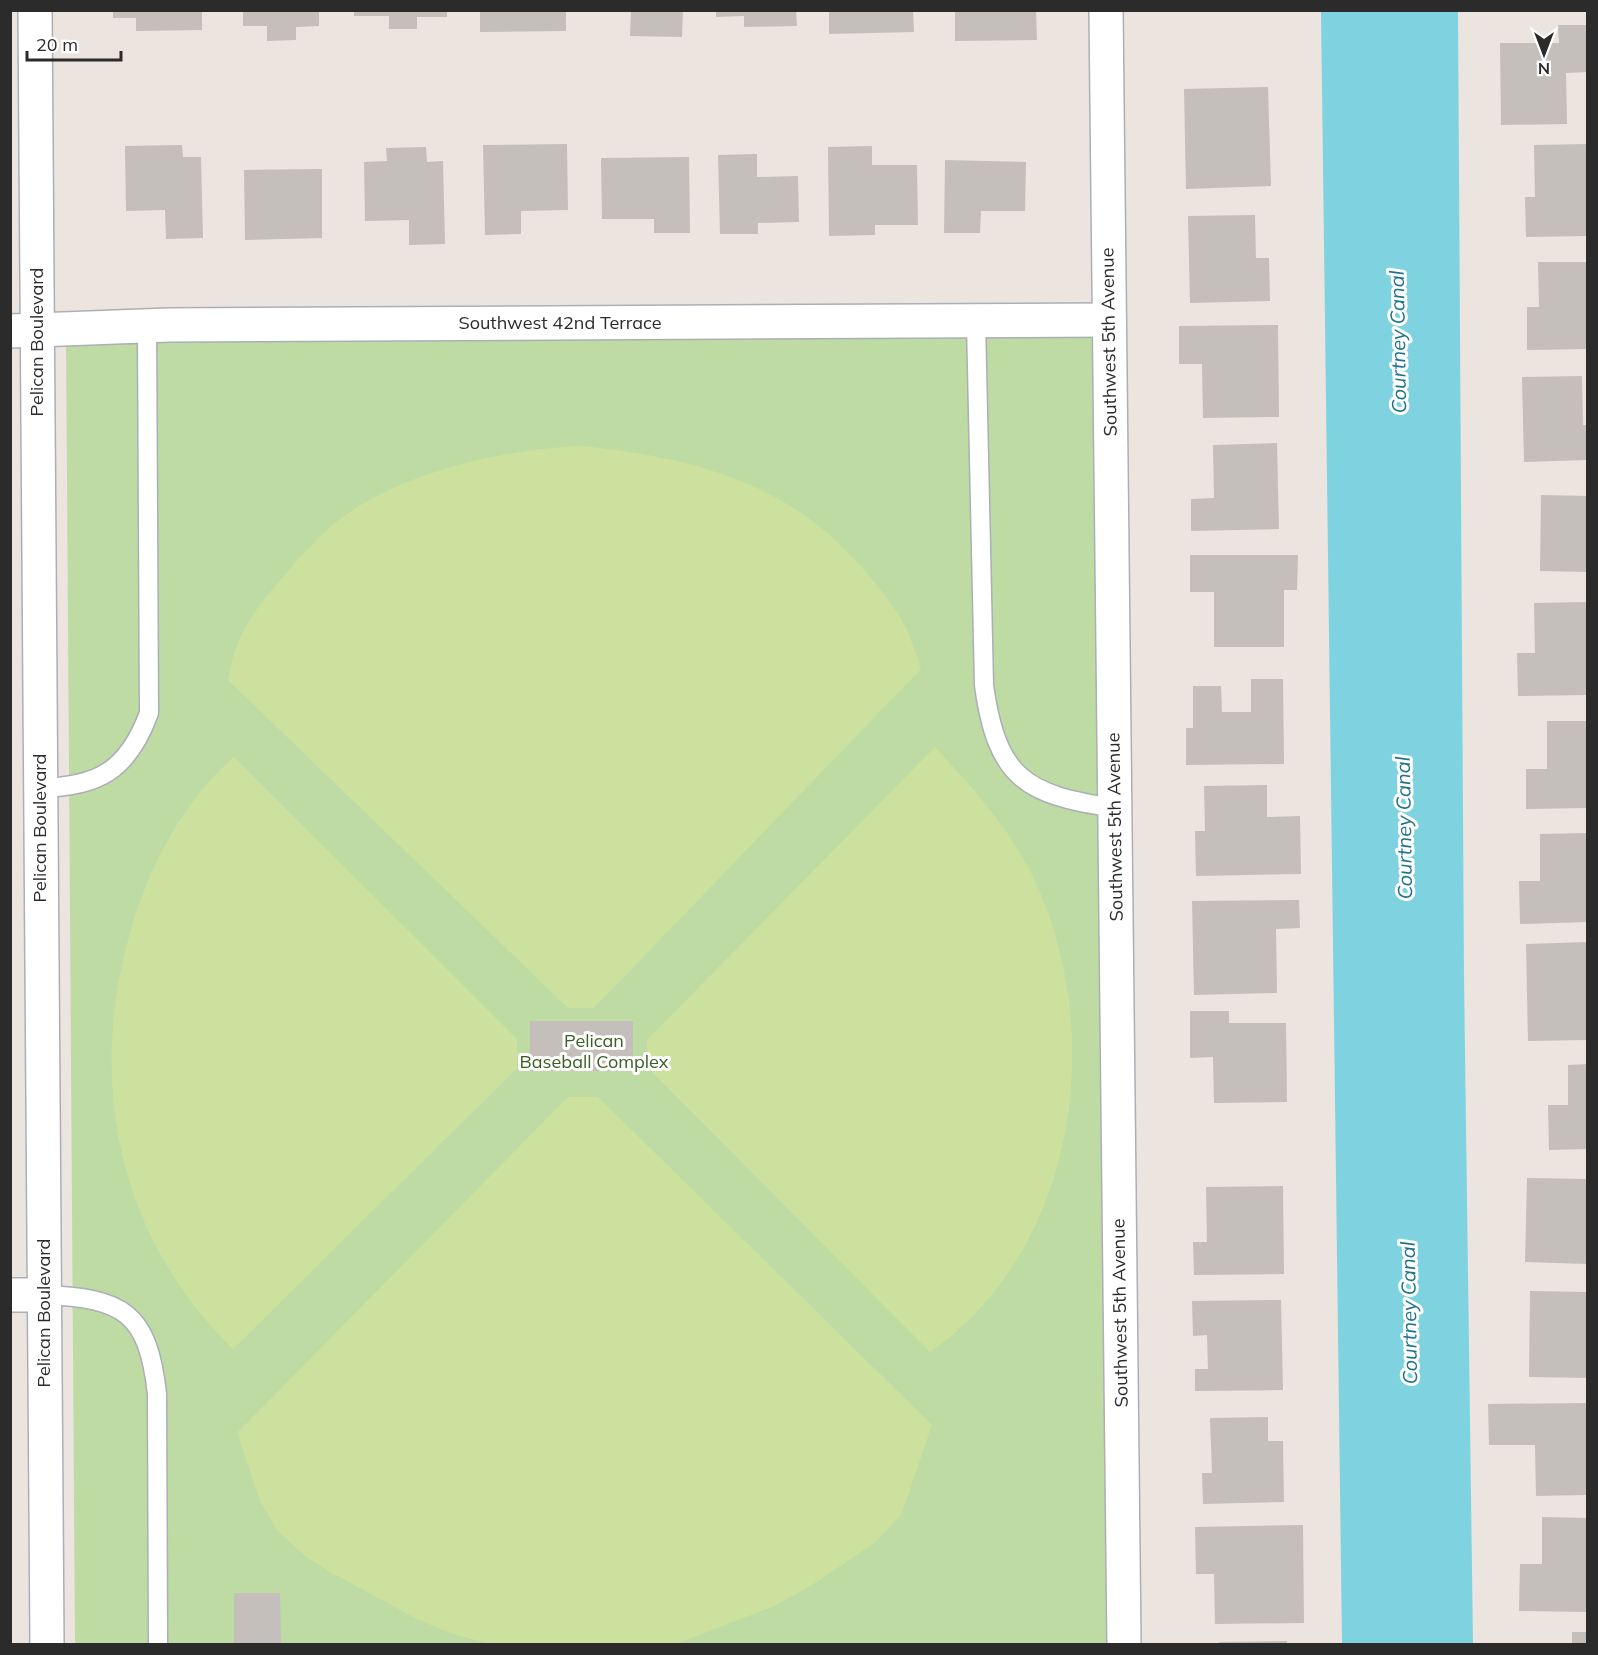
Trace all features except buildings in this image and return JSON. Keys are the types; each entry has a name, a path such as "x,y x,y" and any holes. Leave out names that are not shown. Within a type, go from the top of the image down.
{"street":[{"name":"Pelican Boulevard","path":"35,10 24,331 39,788 47,1644"},
{"name":"Southwest 5th Avenue","path":"1106,10 1124,1644"},
{"name":"Southwest 42nd Terrace","path":"24,331 147,326 1109,320"},
{"path":"10,1295 44,1295"}],"lane":[{"path":"976,321 984,685 989,720 1000,749 1017,775 1032,785 1068,801 1115,808"},
{"path":"39,788 68,788 117,768 139,741 149,713 147,326"},
{"path":"44,1295 73,1296 110,1303 131,1318 148,1347 154,1364 157,1394 158,1644"}],"green space":[{"name":"Pelican Baseball Complex","path":"1109,320 1124,1644 75,1644 66,330"},
{"path":"581,446 662,458 700,467 736,479 771,495 805,515 836,541 885,595 911,639 921,669 594,1008 568,1008 228,680 235,650 255,612 303,554 325,532 365,502 423,476 455,466 519,452"},
{"path":"935,747 996,818 1027,865 1053,926 1068,992 1072,1060 1066,1128 1049,1193 1020,1254 981,1307 930,1352 648,1068 647,1040"},
{"path":"234,757 517,1039 517,1068 233,1349 193,1305 162,1257 138,1206 122,1152 113,1097 112,1040 118,983 132,926 149,879 171,834 185,813 216,774"},
{"path":"568,1097 598,1097 932,1425 901,1515 873,1544 809,1587 774,1606 676,1644 490,1644 450,1633 417,1619 330,1572 305,1556 277,1530 261,1503 238,1432"}],"water":[{"name":"Courtney Canal","path":"1321,11 1458,11 1464,977 1473,1644 1342,1644"}]}
